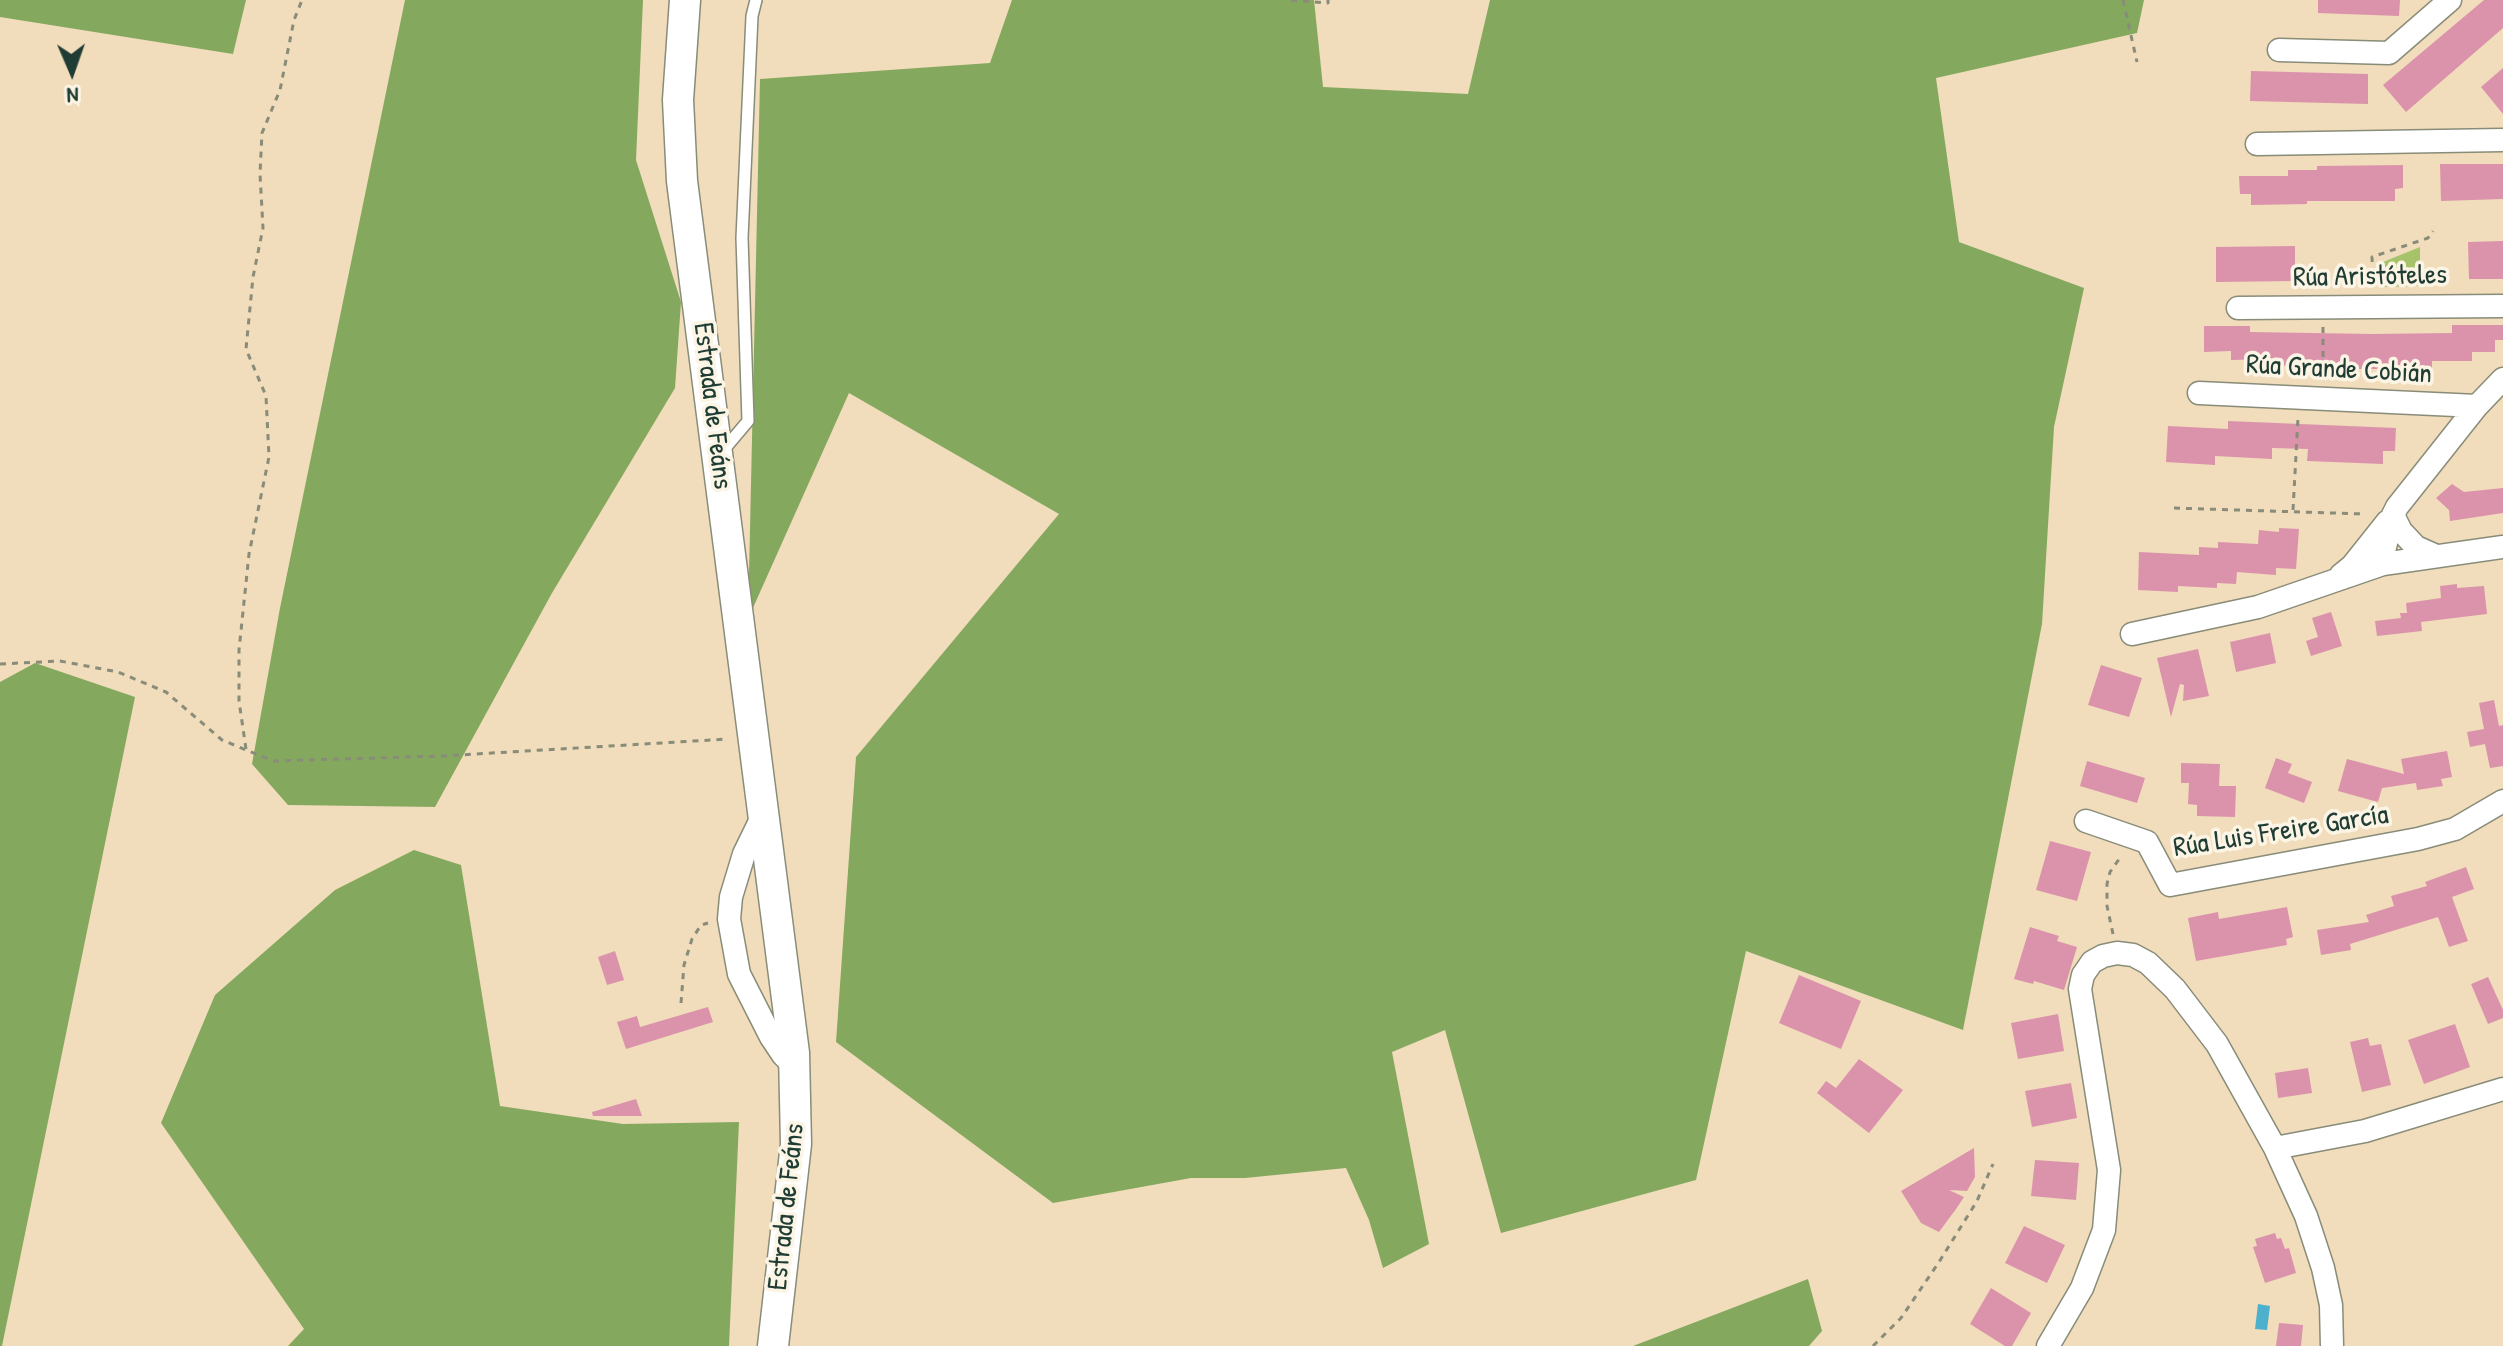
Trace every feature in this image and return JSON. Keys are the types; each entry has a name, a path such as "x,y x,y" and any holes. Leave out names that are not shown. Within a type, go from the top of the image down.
{"street":[{"name":"Estrada de Feáns","path":"685,0 678,100 682,181 795,1067 796,1144 773,1346"},
{"path":"2279,50 2389,53 2450,0"},
{"path":"2257,144 2503,140"},
{"name":"Rúa Aristóteles","path":"2238,308 2503,306"},
{"path":"2335,580 2352,566 2477,406 2503,379"},
{"name":"Rúa Grande Cobián","path":"2199,393 2477,406"},
{"path":"2393,515 2401,531 2416,547 2434,555"},
{"path":"2383,564 2393,515"},
{"path":"2132,634 2258,607 2383,564 2503,547"},
{"name":"Rúa Luis Freire García","path":"2086,821 2147,842 2170,885 2418,839 2455,829 2503,801"},
{"path":"764,812 744,854 731,897 729,919 739,974 771,1037 795,1067"},
{"path":"2048,1346 2082,1288 2104,1230 2109,1170 2080,989 2083,975 2092,962 2117,953 2133,955 2148,963 2175,989 2217,1044 2275,1148 2306,1216 2323,1268 2331,1305 2332,1346"},
{"path":"2275,1148 2365,1131 2503,1089"}],"lane":[{"path":"719,456 748,421 742,238 752,16 756,0"}],"path":[{"path":"247,750 239,701 239,650 249,554 269,457 266,396 246,349 253,277 263,228 260,174 262,133 280,90 294,20 302,0"},
{"path":"1291,0 1328,1"},
{"path":"2123,0 2137,62"},
{"path":"2373,292 2372,257 2428,238 2433,231"},
{"path":"2323,307 2323,380"},
{"path":"2293,512 2298,415"},
{"path":"2174,508 2393,515"},
{"path":"0,664 60,661 118,672 166,692 222,740 273,761 442,756 755,737"},
{"path":"2117,953 2107,906 2107,884 2116,860 2139,840"},
{"path":"681,1003 684,965 692,939 701,925 729,919"},
{"path":"1873,1346 1901,1318 1945,1253 1977,1201 1993,1164"}],"green space":[{"path":"0,0 246,0 233,54 0,17"},
{"path":"405,0 643,0 636,160 681,302 675,388 552,593 435,807 288,805 252,764 280,608"},
{"path":"1012,0 1314,0 1323,87 1468,94 1490,0 2144,0 2137,33 1936,78 1959,242 2084,288 2054,427 2042,624 1963,1030 1746,951 1696,1180 1501,1233 1445,1030 1392,1052 1429,1244 1383,1268 1369,1220 1346,1168 1245,1178 1191,1178 1053,1203 836,1042 856,757 1059,514 849,393 748,619 760,79 990,63"},
{"path":"2420,247 2420,286 2383,287 2383,262"},
{"path":"35,663 135,697 0,1346 0,682"},
{"path":"414,850 461,865 500,1106 623,1124 739,1122 729,1346 288,1346 304,1329 161,1123 215,995 335,890"},
{"path":"1808,1279 1822,1331 1809,1346 1633,1346"}],"water":[{"path":"2258,1304 2270,1306 2267,1330 2255,1329"}],"building":[{"path":"2318,0 2400,0 2399,16 2318,13"},
{"path":"2484,0 2503,0 2503,28 2406,112 2383,85"},
{"path":"2503,68 2503,114 2481,87"},
{"path":"2251,71 2368,74 2368,104 2250,101"},
{"path":"2440,164 2503,164 2503,199 2441,201"},
{"path":"2403,165 2403,188 2395,189 2395,201 2307,201 2307,204 2251,205 2251,194 2240,194 2239,176 2288,176 2288,170 2317,170 2317,166"},
{"path":"2503,241 2503,279 2469,279 2468,242"},
{"path":"2295,246 2295,281 2216,282 2216,247"},
{"path":"2452,325 2503,325 2503,340 2495,340 2495,352 2472,352 2472,361 2432,361 2432,369 2272,366 2272,359 2231,360 2231,351 2204,352 2204,326 2250,326 2250,332 2373,334 2452,333"},
{"path":"2228,421 2396,428 2395,451 2383,451 2383,464 2307,461 2308,449 2272,448 2272,459 2215,456 2215,465 2166,462 2168,426 2228,429"},
{"path":"2452,484 2464,492 2503,488 2503,513 2450,521 2449,510 2436,498"},
{"path":"2279,528 2299,529 2296,569 2276,568 2276,575 2237,572 2236,584 2217,583 2217,588 2178,586 2178,592 2138,590 2139,552 2199,555 2199,547 2218,548 2218,542 2258,544 2259,530 2279,532"},
{"path":"2457,584 2457,588 2484,586 2487,614 2421,622 2422,631 2377,636 2375,621 2401,618 2400,613 2407,613 2406,603 2441,598 2440,586"},
{"path":"2331,612 2342,646 2311,656 2306,641 2318,637 2312,618"},
{"path":"2270,633 2276,663 2236,672 2230,642"},
{"path":"2198,649 2209,696 2183,701 2184,685 2180,684 2171,717 2157,658"},
{"path":"2101,665 2142,678 2129,717 2088,705"},
{"path":"2494,700 2499,726 2503,725 2503,766 2490,768 2485,744 2470,747 2467,732 2484,729 2479,703"},
{"path":"2447,751 2452,777 2441,779 2443,786 2417,790 2416,783 2382,788 2378,802 2338,791 2347,759 2404,774 2401,759"},
{"path":"2276,758 2292,764 2288,773 2312,782 2304,803 2265,788"},
{"path":"2087,761 2145,778 2137,803 2080,786"},
{"path":"2181,763 2220,764 2219,786 2236,786 2235,817 2197,816 2197,805 2188,804 2189,783 2181,783"},
{"path":"2050,841 2091,852 2077,901 2036,890"},
{"path":"2466,867 2474,889 2452,897 2468,941 2449,947 2438,917 2350,944 2351,950 2321,955 2317,930 2369,922 2366,915 2394,906 2391,896 2427,886 2425,882"},
{"path":"2287,907 2293,937 2286,939 2287,945 2196,961 2188,918 2218,912 2219,919"},
{"path":"2030,927 2059,936 2057,941 2077,947 2064,990 2014,979"},
{"path":"615,951 624,980 607,985 598,957"},
{"path":"1799,975 1861,1001 1841,1049 1779,1023"},
{"path":"2488,977 2503,1010 2503,1018 2488,1024 2471,984"},
{"path":"708,1007 713,1022 626,1049 617,1022 637,1016 640,1027"},
{"path":"2058,1014 2064,1051 2018,1059 2011,1023"},
{"path":"2455,1024 2470,1067 2424,1084 2408,1040"},
{"path":"2368,1038 2370,1046 2381,1044 2391,1085 2362,1092 2350,1042"},
{"path":"1859,1059 1903,1090 1869,1133 1817,1093 1826,1081 1836,1088"},
{"path":"2308,1068 2312,1093 2278,1098 2275,1073"},
{"path":"2071,1083 2077,1118 2032,1127 2025,1091"},
{"path":"636,1099 642,1116 593,1116 592,1112"},
{"path":"1974,1148 1975,1177 1967,1191 1949,1190 1964,1197 1956,1209 1939,1232 1921,1223 1901,1191"},
{"path":"2035,1160 2079,1163 2076,1200 2031,1196"},
{"path":"2024,1226 2065,1245 2047,1283 2005,1263"},
{"path":"2275,1233 2277,1239 2281,1238 2285,1249 2289,1248 2296,1273 2265,1283 2253,1247 2257,1246 2255,1239"},
{"path":"1991,1288 2031,1313 2012,1346 2005,1346 1970,1324"},
{"path":"2279,1323 2303,1325 2301,1346 2276,1346"}]}
